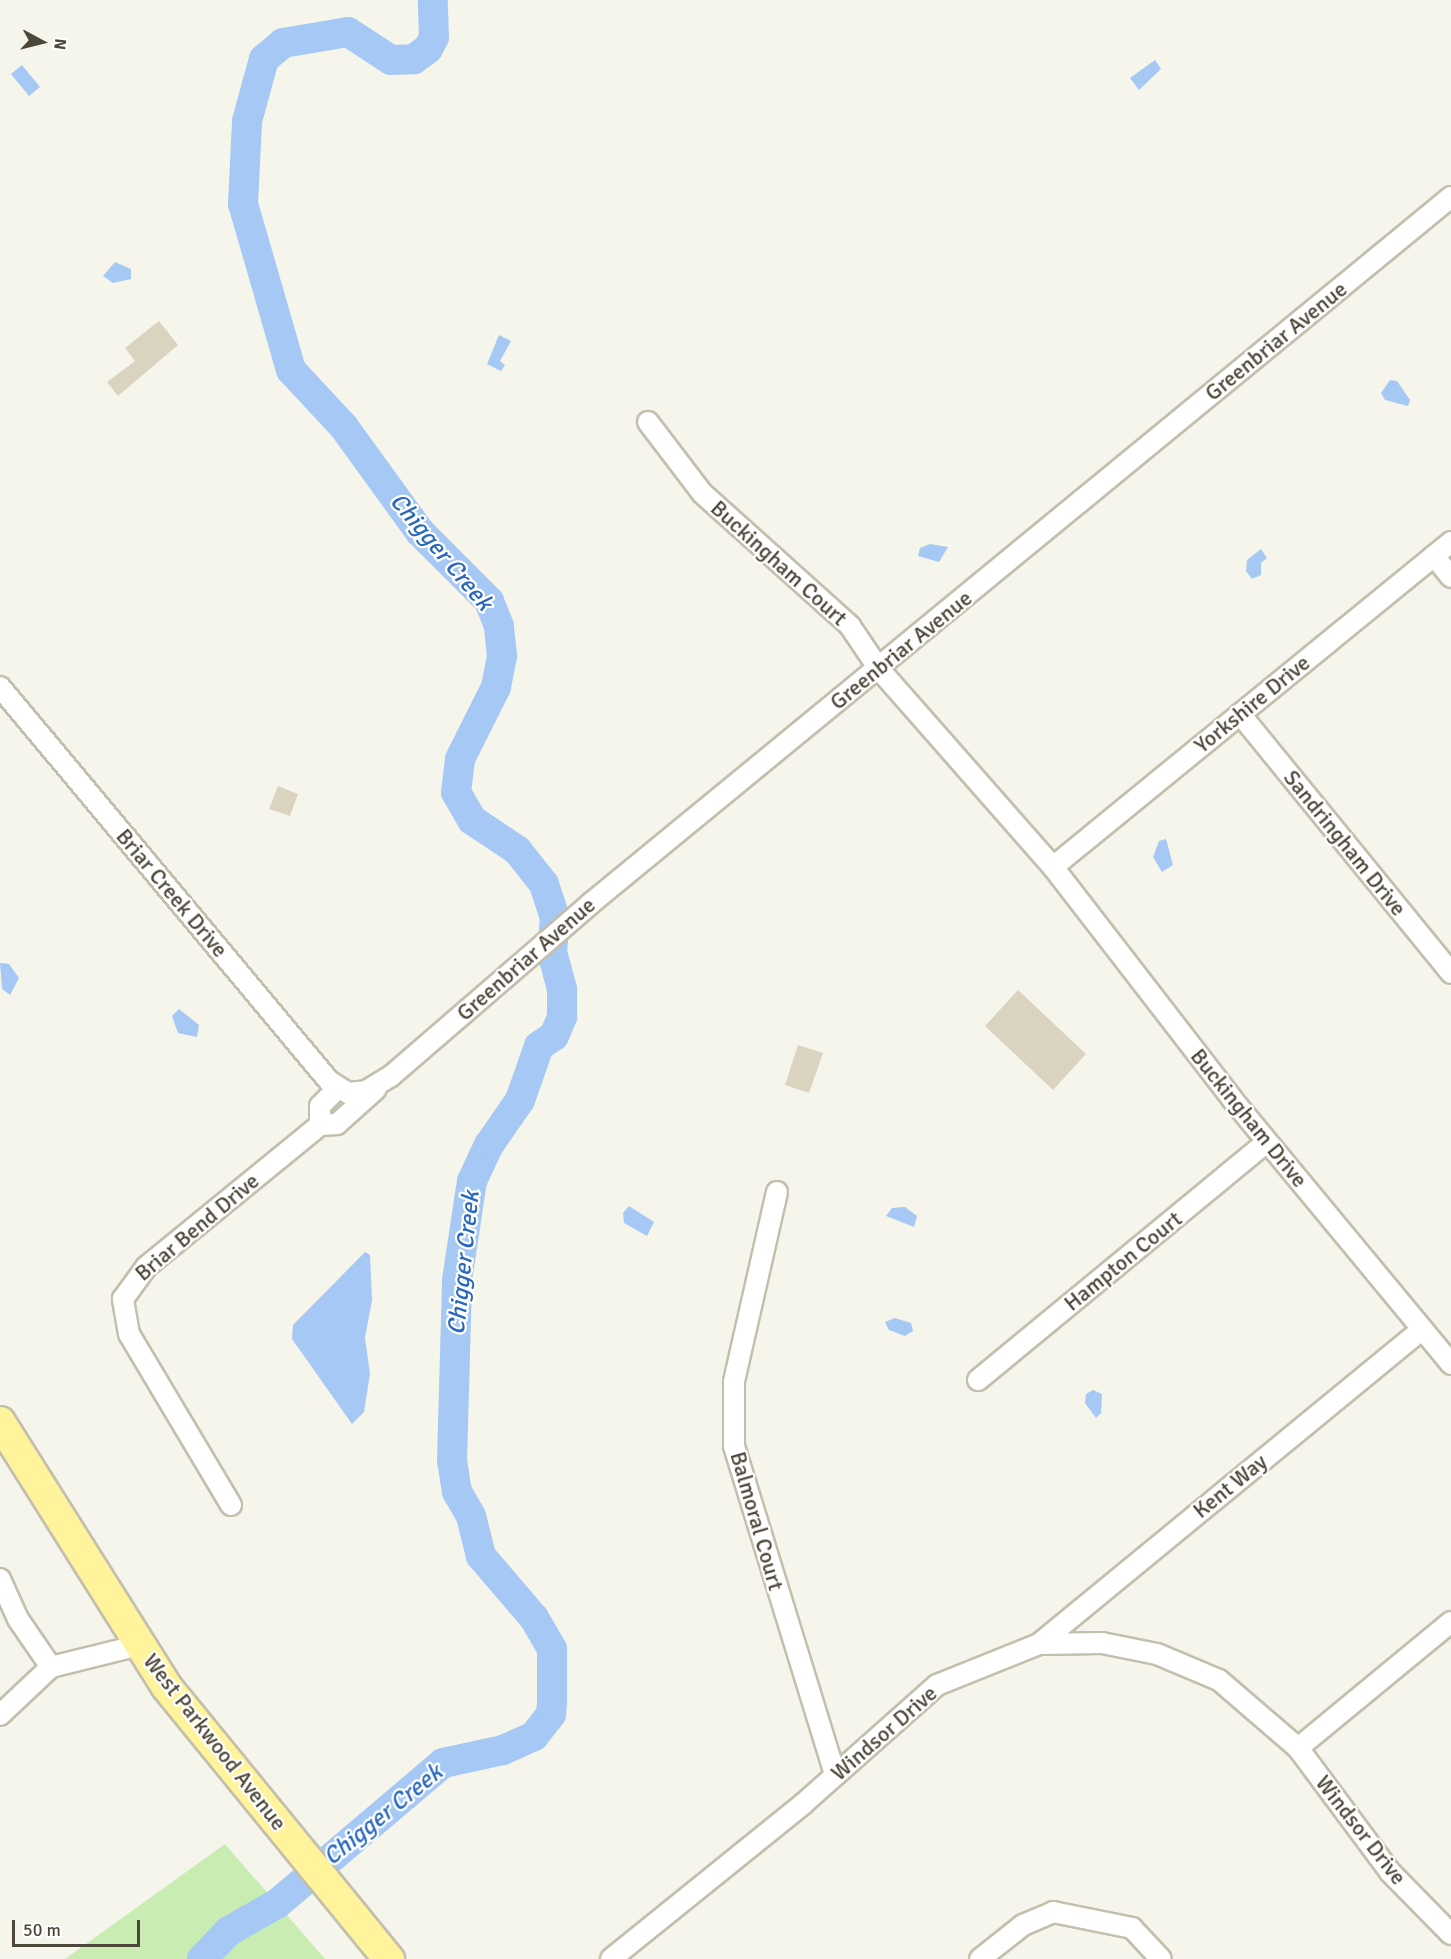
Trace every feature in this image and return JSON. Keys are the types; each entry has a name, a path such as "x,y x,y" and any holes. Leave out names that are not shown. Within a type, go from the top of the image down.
{"main road":[{"name":"West Parkwood Avenue","path":"0,1422 166,1686 389,1959"}],"street":[{"name":"Greenbriar Avenue","path":"343,1091 381,1083 590,904 1451,197"},
{"name":"Buckingham Court","path":"648,422 702,493 850,626 879,669 1053,867"},
{"name":"Yorkshire Drive","path":"1053,867 1451,542"},
{"path":"1434,556 1451,577"},
{"name":"Briar Creek Drive","path":"0,687 343,1091"},
{"name":"Sandringham Drive","path":"1240,714 1451,973"},
{"name":"Buckingham Drive","path":"1053,867 1268,1142 1451,1364"},
{"name":"Briar Bend Drive","path":"231,1505 129,1334 123,1299 146,1267 320,1125 337,1124 381,1083"},
{"path":"320,1125 320,1106 343,1091"},
{"name":"Hampton Court","path":"978,1380 1268,1142"},
{"name":"Balmoral Court","path":"777,1192 734,1382 734,1446 835,1775"},
{"name":"Kent Way","path":"1039,1644 1422,1329"},
{"path":"0,1579 18,1619 51,1667"},
{"path":"1298,1748 1451,1622"},
{"name":"Windsor Drive","path":"611,1959 835,1775 937,1685 1039,1644 1102,1643 1157,1654 1219,1680 1298,1748 1390,1872 1451,1934"},
{"path":"0,1715 51,1667 140,1645"},
{"path":"980,1959 1023,1925 1053,1912 1132,1928 1161,1959"}],"green space":[{"path":"225,1844 325,1959 65,1959"}],"water":[{"path":"1155,60 1161,69 1139,90 1130,78"},
{"path":"22,65 40,87 29,96 11,74"},
{"path":"115,262 131,269 131,279 113,283 103,276"},
{"path":"499,335 511,341 500,361 505,365 501,371 487,364"},
{"path":"1390,380 1397,381 1410,400 1408,406 1385,400 1381,393"},
{"path":"930,544 948,547 939,562 918,556 920,548"},
{"path":"1261,549 1267,558 1261,563 1261,575 1252,579 1246,571 1247,560"},
{"path":"1166,839 1173,865 1162,872 1153,857 1159,841"},
{"path":"0,963 9,964 19,978 10,995 2,989"},
{"path":"179,1009 199,1025 197,1037 178,1033 172,1016"},
{"path":"629,1206 654,1222 647,1236 624,1223 623,1213"},
{"path":"905,1207 917,1216 914,1227 886,1216 892,1208"},
{"path":"365,1252 370,1255 372,1300 365,1338 370,1374 364,1412 352,1424 292,1339 293,1325"},
{"path":"895,1318 911,1323 913,1331 905,1336 889,1330 885,1322"},
{"path":"1093,1390 1102,1394 1101,1413 1096,1418 1085,1403 1086,1394"}],"building":[{"path":"159,321 178,345 118,396 107,382 135,361 125,348"},
{"path":"278,786 298,794 290,816 269,809"},
{"path":"1018,990 1086,1054 1053,1090 985,1026"},
{"path":"798,1045 823,1053 809,1093 785,1085"}],"waterway":[{"name":"Chigger Creek","path":"202,1959 229,1931 278,1903 443,1763 503,1750 534,1736 551,1714 552,1649 534,1618 481,1556 471,1516 457,1492 452,1461 457,1280 472,1181 489,1145 520,1100 539,1046 554,1036 562,1017 562,989 552,952 555,918 544,884 517,850 472,820 456,792 460,759 496,687 502,656 499,626 489,601 420,532 344,427 291,370 243,204 247,121 264,59 283,43 348,32 391,60 414,59 428,49 434,37 433,0"}]}
